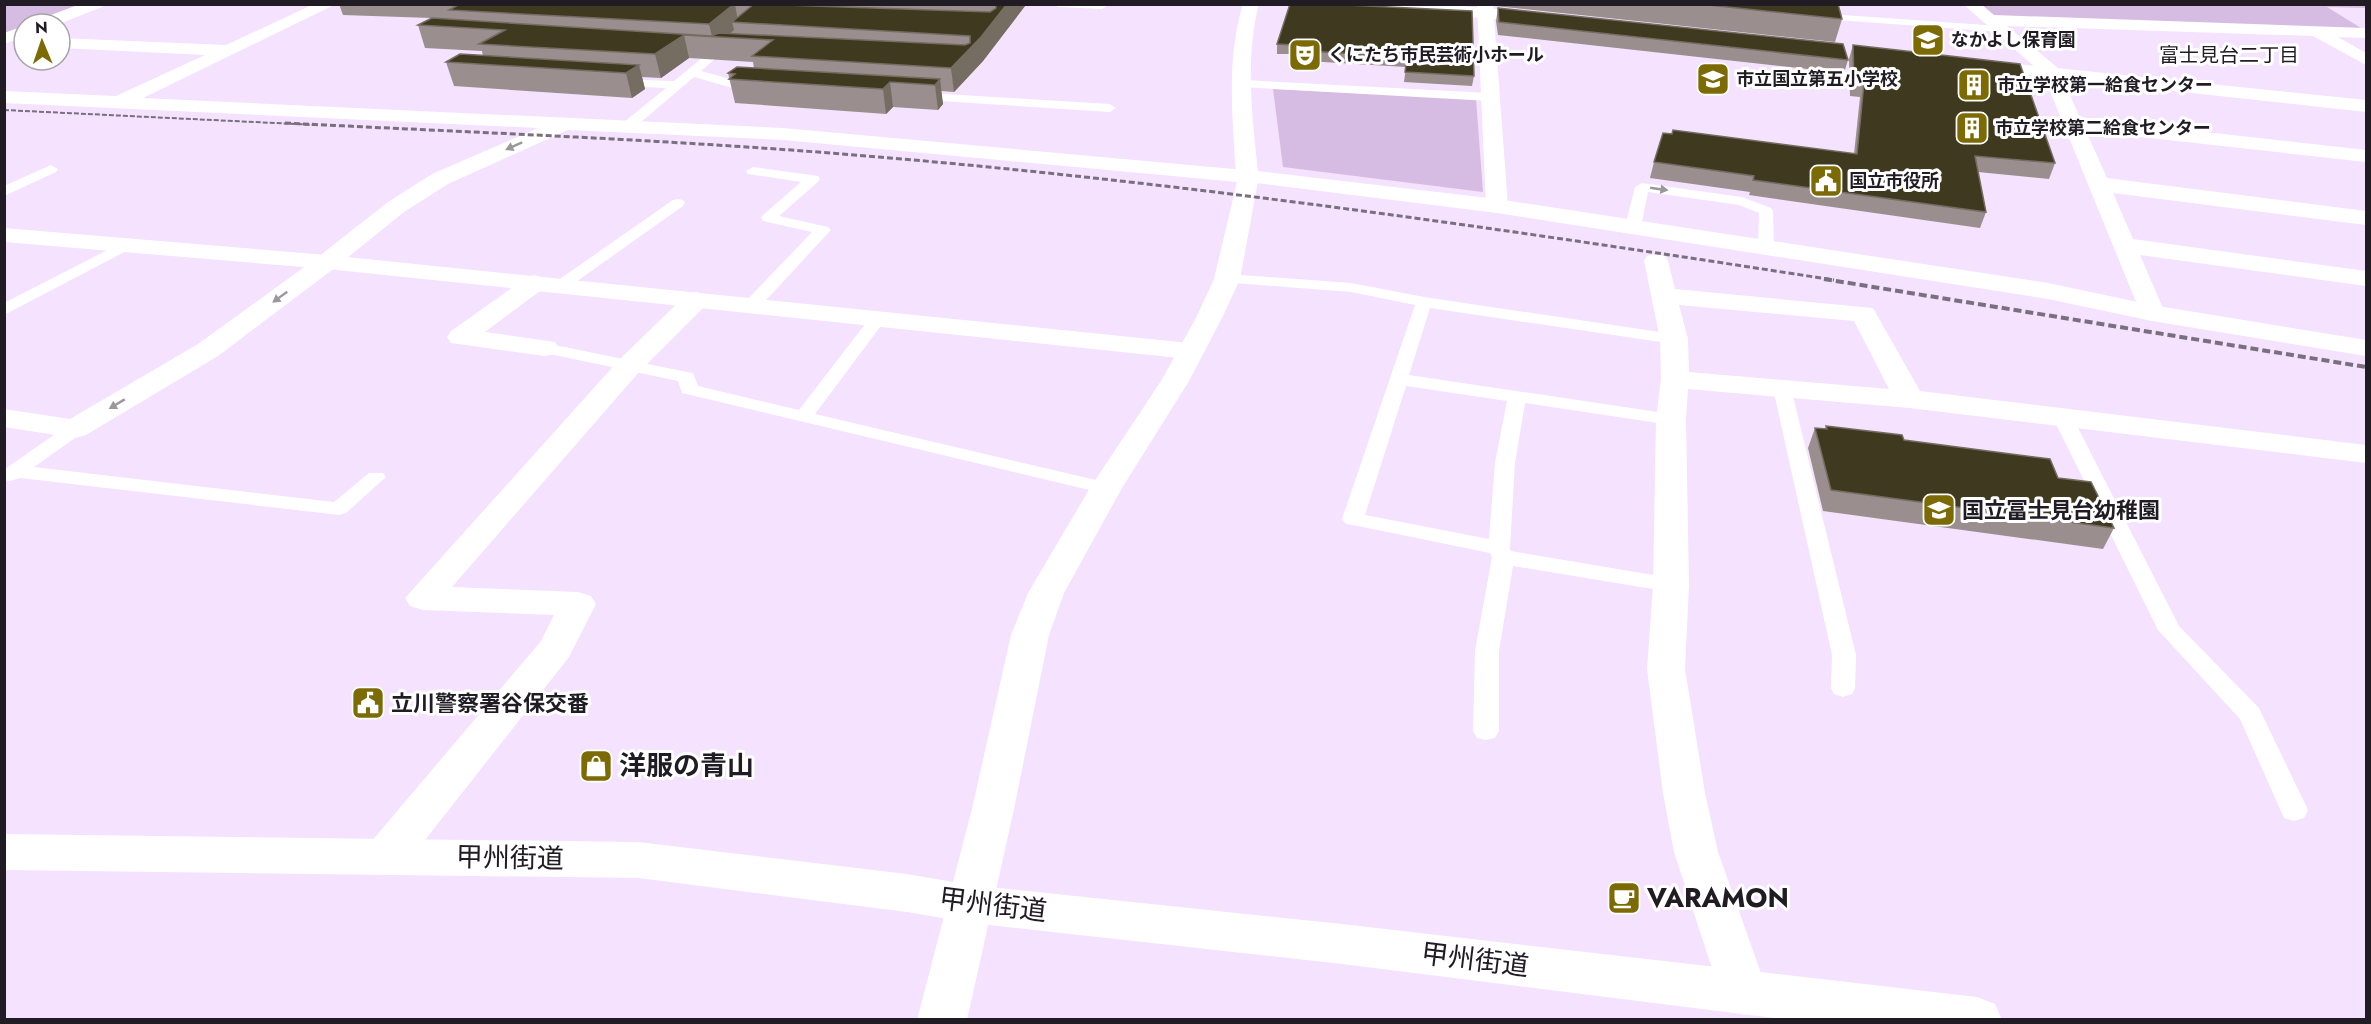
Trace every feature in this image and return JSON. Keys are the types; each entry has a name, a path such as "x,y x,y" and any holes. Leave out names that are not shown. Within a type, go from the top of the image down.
{"street":[{"path":"72,13 96,4"},
{"path":"283,4 330,6"},
{"path":"942,1020 1030,635 1046,593 1107,488 1175,381 1227,279 1248,183 1243,84 1245,18 1251,4"},
{"path":"1371,4 1484,8 1566,21"},
{"path":"1971,4 2051,72 2152,313"},
{"path":"119,102 330,6"},
{"path":"1484,8 1497,206"},
{"path":"1995,24 2367,33"},
{"path":"2315,32 2367,60"},
{"path":"72,44 229,51"},
{"path":"1956,62 2367,105"},
{"path":"4,97 783,134 994,152 1204,174 1248,176 1497,206 2048,291 2152,313 2367,348"},
{"path":"4,418 75,429 208,350 327,262 396,207 440,179 568,123"},
{"path":"2072,123 2367,156"},
{"path":"2098,184 2367,218"},
{"path":"4,235 327,262 1189,351"},
{"path":"2123,245 2367,279"},
{"path":"1656,261 1674,339 1675,379 1671,419 1671,585 1666,669 1684,793 1696,852 1744,993"},
{"path":"545,348 462,338 547,285"},
{"path":"1665,296 1864,314 1909,399"},
{"path":"387,855 556,648 578,604 423,598 629,366 696,300"},
{"path":"1675,379 1909,399 2367,454"},
{"name":"甲州街道","path":"4,852 387,855 638,860 907,893 970,904 1342,944 1977,1020"}],"lane":[{"path":"629,125 677,85 762,21 775,4"},
{"path":"1058,4 1102,6"},
{"path":"1804,15 1995,24"},
{"path":"733,20 762,21"},
{"path":"693,51 723,51"},
{"path":"693,73 736,86 771,88"},
{"path":"597,81 677,85"},
{"path":"1243,84 1490,97"},
{"path":"900,95 1110,108"},
{"path":"4,192 51,169"},
{"path":"751,306 823,230 768,218 813,179 753,171"},
{"path":"1633,227 1642,187 1742,201 1766,211 1766,248"},
{"path":"547,285 678,203"},
{"path":"4,309 127,245"},
{"path":"1227,279 1330,284 1387,291 1424,302 1674,339"},
{"path":"1424,302 1353,519 1501,552 1671,585"},
{"path":"802,417 878,319"},
{"path":"545,348 687,376 689,389 1107,488"},
{"path":"1398,379 1671,419"},
{"path":"1782,388 1844,655 1843,688"},
{"path":"1486,731 1487,651 1501,552 1505,463 1517,398"},
{"path":"2063,418 2170,630 2250,714 2294,810"},
{"path":"10,475 75,429"},
{"path":"10,475 339,508 376,477"}],"shaded area":[{"path":"5,5 86,5 67,12 12,12 12,33 5,36"},
{"path":"1978,5 2366,5 2366,8 2327,7 2366,31 2000,17 1988,13"},
{"path":"1273,89 1476,99 1483,192 1283,167"}],"building":[{"path":"460,4 734,4 709,24 449,10"},
{"path":"754,4 990,12 996,8 996,4 1007,4 981,37 951,68 752,56 773,40 684,35 655,54 479,44 505,30 418,25 432,18 711,36 719,33 965,45 970,43 970,36 732,22"},
{"path":"1290,4 1472,11 1474,76 1405,72 1407,57 1291,50 1293,45 1277,44"},
{"path":"1699,4 1838,4 1842,19"},
{"path":"1498,8 1843,44 1848,60 1499,22"},
{"path":"1853,45 2020,64 2055,163 1975,156 1986,212 1753,180 1754,176 1654,162 1663,133 1672,134 1673,130 1857,154 1864,83 1854,82"},
{"path":"460,54 639,65 626,73 446,62"},
{"path":"737,67 940,79 935,85 890,82 883,89 729,79 735,74 728,73"},
{"path":"1826,426 1902,435 1904,440 2050,459 2058,478 2091,482 2114,528 1831,490 1815,428 1827,429"}],"railway":[{"path":"4,110 316,125"},
{"path":"285,123 730,146 999,168 1357,210 1834,280"},
{"path":"1824,279 2366,367"}],"place":[{"name":"なかよし保育園","path":"1928,40"},
{"name":"くにたち市民芸術小ホール","path":"1305,55"},
{"name":"市立国立第五小学校","path":"1713,79"},
{"name":"市立学校第一給食センター","path":"1974,85"},
{"name":"市立学校第二給食センター","path":"1972,128"},
{"name":"国立市役所","path":"1826,181"},
{"name":"国立冨士見台幼稚園","path":"1939,510"},
{"name":"立川警察署谷保交番","path":"368,703"},
{"name":"洋服の青山","path":"596,766"},
{"name":"VARAMON","path":"1624,898"}],"district":[{"name":"富士見台二丁目","path":"2229,55"}]}
